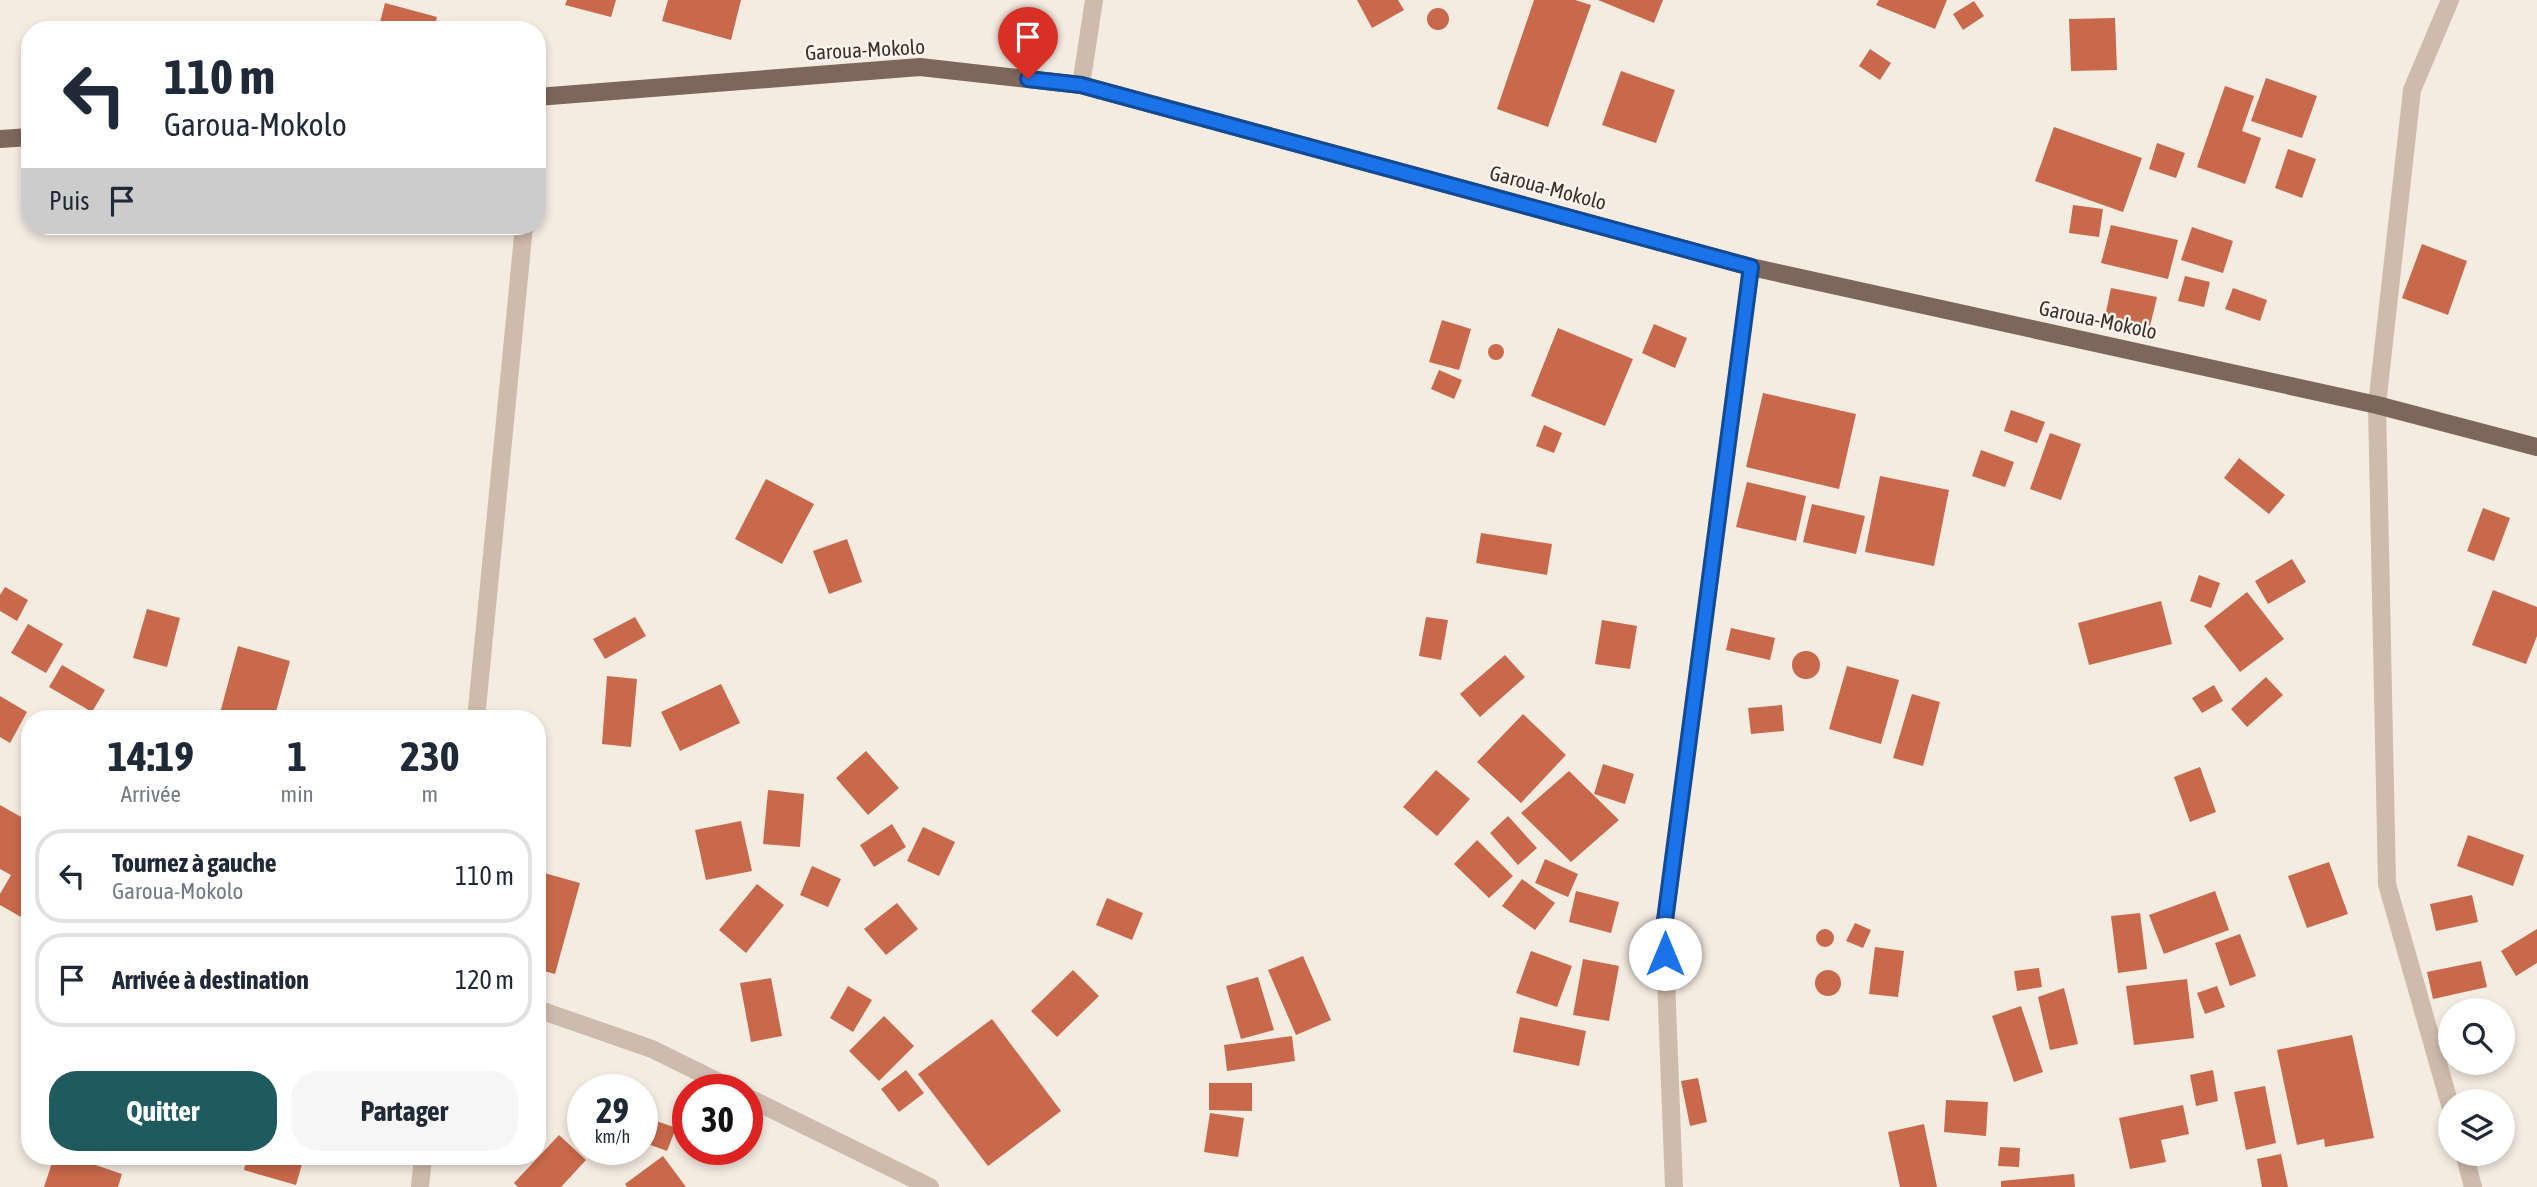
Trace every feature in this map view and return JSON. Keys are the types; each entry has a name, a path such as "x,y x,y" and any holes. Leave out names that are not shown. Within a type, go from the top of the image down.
{"main road":[{"name":"Garoua-Mokolo","path":"546,96 920,66 1081,85 1751,267 2377,405 2537,447"},
{"path":"0,139 21,138"}],"street":[{"path":"1081,85 1094,0"},
{"path":"2445,1089 2387,884 2377,405 2412,90 2450,0"},
{"path":"477,710 523,235"},
{"path":"1674,1187 1664,928 1751,267"},
{"path":"546,1012 652,1049 703,1074"},
{"path":"763,1105 930,1187"},
{"path":"420,1187 423,1165"},
{"path":"2467,1166 2473,1187"}],"building":[{"path":"567,0 616,0 611,17 565,5"},
{"path":"668,0 741,0 731,40 662,21"},
{"path":"1357,0 1398,0 1404,10 1372,28"},
{"path":"1534,0 1575,0 1591,5 1548,127 1497,109"},
{"path":"1598,0 1663,0 1654,23"},
{"path":"1879,0 1947,0 1935,29 1876,5"},
{"path":"1974,1 1984,16 1963,30 1953,14"},
{"path":"385,3 437,17 436,21 380,21"},
{"path":"1438,8 1446,11 1449,19 1446,27 1438,30 1430,27 1427,19 1430,11"},
{"path":"2115,18 2117,70 2071,71 2069,19"},
{"path":"1870,49 1891,63 1880,80 1859,66"},
{"path":"1621,71 1675,90 1656,143 1602,125"},
{"path":"2266,78 2317,96 2302,138 2251,121"},
{"path":"2225,86 2254,96 2242,131 2261,138 2245,184 2197,167"},
{"path":"2054,127 2142,158 2123,212 2035,181"},
{"path":"2157,143 2185,153 2176,178 2149,169"},
{"path":"2288,149 2316,159 2302,198 2275,188"},
{"path":"2073,205 2103,209 2099,237 2069,233"},
{"path":"2111,225 2178,240 2168,279 2101,263"},
{"path":"2192,227 2233,241 2223,273 2181,260"},
{"path":"2422,244 2467,261 2448,315 2402,298"},
{"path":"2185,276 2210,282 2204,307 2178,301"},
{"path":"2111,288 2157,297 2150,326 2105,317"},
{"path":"2233,288 2267,300 2260,321 2225,309"},
{"path":"1442,320 1471,329 1459,370 1429,362"},
{"path":"1654,324 1687,338 1675,368 1642,353"},
{"path":"1558,328 1633,359 1605,426 1531,396"},
{"path":"1493,344 1499,344 1504,352 1502,358 1493,360 1488,355 1488,349"},
{"path":"1439,370 1462,380 1454,399 1431,389"},
{"path":"1763,393 1856,414 1839,489 1746,467"},
{"path":"2011,410 2045,422 2037,443 2004,431"},
{"path":"1544,425 1562,433 1554,453 1536,446"},
{"path":"2050,433 2081,444 2061,500 2030,489"},
{"path":"1981,450 2014,462 2005,487 1972,476"},
{"path":"2239,458 2285,495 2269,514 2224,478"},
{"path":"1880,476 1949,490 1934,566 1865,552"},
{"path":"766,479 814,504 782,564 735,539"},
{"path":"1747,482 1806,496 1796,541 1736,527"},
{"path":"1812,504 1865,516 1856,554 1803,542"},
{"path":"2483,508 2510,518 2494,561 2467,551"},
{"path":"1481,533 1552,544 1547,575 1476,563"},
{"path":"847,539 862,582 829,594 813,551"},
{"path":"2292,559 2306,582 2268,604 2255,581"},
{"path":"2199,575 2220,583 2211,608 2190,601"},
{"path":"5,587 28,600 17,621 0,611 0,595"},
{"path":"2493,590 2537,607 2537,636 2526,664 2472,645"},
{"path":"2247,592 2284,639 2240,672 2204,626"},
{"path":"2161,601 2172,644 2089,665 2078,623"},
{"path":"147,609 180,618 167,667 133,658"},
{"path":"635,617 646,636 605,659 593,639"},
{"path":"1426,617 1448,620 1441,660 1419,656"},
{"path":"1602,620 1637,626 1630,669 1595,664"},
{"path":"28,624 63,644 46,673 11,653"},
{"path":"1731,628 1775,638 1770,660 1726,650"},
{"path":"238,646 290,661 276,710 221,710"},
{"path":"1806,651 1816,655 1820,665 1816,675 1806,679 1796,675 1792,665 1796,655"},
{"path":"1505,655 1525,677 1480,717 1460,694"},
{"path":"62,665 105,690 93,710 89,710 49,687"},
{"path":"1847,666 1899,680 1881,744 1829,729"},
{"path":"607,676 637,679 631,747 602,744"},
{"path":"2266,677 2283,695 2247,727 2231,709"},
{"path":"721,684 740,723 680,751 661,712"},
{"path":"2214,685 2223,701 2202,713 2192,698"},
{"path":"1912,694 1940,702 1923,766 1893,758"},
{"path":"0,696 24,710 21,710 21,723 10,743 0,737"},
{"path":"1782,705 1784,731 1751,734 1748,708"},
{"path":"1523,714 1566,755 1521,803 1477,762"},
{"path":"866,751 899,788 868,815 836,778"},
{"path":"1603,764 1634,774 1625,804 1594,794"},
{"path":"2200,767 2216,812 2190,822 2174,777"},
{"path":"1436,770 1470,799 1437,836 1403,807"},
{"path":"1569,771 1619,820 1571,862 1521,813"},
{"path":"768,790 804,794 800,847 763,844"},
{"path":"0,805 21,817 21,917 0,905 0,894 11,875 0,869"},
{"path":"1508,816 1537,848 1518,865 1490,833"},
{"path":"741,821 752,871 706,880 695,830"},
{"path":"892,824 906,847 874,867 860,845"},
{"path":"923,827 955,842 939,876 907,861"},
{"path":"2468,835 2524,855 2513,886 2457,866"},
{"path":"1477,840 1513,876 1489,898 1454,864"},
{"path":"1545,859 1578,874 1568,897 1535,883"},
{"path":"2329,862 2348,914 2307,928 2288,876"},
{"path":"812,866 841,879 828,907 800,895"},
{"path":"546,874 580,883 555,974 546,972"},
{"path":"1522,879 1555,903 1535,930 1502,906"},
{"path":"757,884 784,905 746,953 719,930"},
{"path":"1576,891 1619,902 1611,933 1569,922"},
{"path":"2215,891 2229,930 2164,954 2149,915"},
{"path":"2472,895 2478,922 2436,931 2430,904"},
{"path":"1107,898 1143,913 1132,940 1096,925"},
{"path":"897,903 918,929 886,955 864,929"},
{"path":"2140,913 2147,969 2118,973 2111,916"},
{"path":"1855,923 1871,930 1863,948 1846,941"},
{"path":"1825,929 1831,932 1834,938 1831,944 1825,947 1819,944 1816,938 1819,932"},
{"path":"2537,929 2537,963 2516,976 2501,951"},
{"path":"2240,934 2256,976 2230,986 2215,943"},
{"path":"1875,947 1904,951 1898,997 1869,994"},
{"path":"1531,951 1572,966 1557,1007 1516,993"},
{"path":"1303,956 1331,1020 1296,1035 1268,970"},
{"path":"1583,959 1619,966 1609,1021 1573,1015"},
{"path":"2481,961 2487,987 2433,999 2427,972"},
{"path":"2039,968 2042,987 2017,991 2014,971"},
{"path":"1073,970 1099,996 1057,1037 1031,1011"},
{"path":"1828,970 1837,974 1841,983 1837,992 1828,996 1819,992 1815,983 1819,974"},
{"path":"1258,977 1274,1030 1241,1039 1226,986"},
{"path":"771,978 782,1036 751,1042 740,983"},
{"path":"2187,979 2194,1038 2134,1045 2126,986"},
{"path":"848,986 872,1000 853,1032 830,1018"},
{"path":"2217,986 2225,1007 2205,1014 2197,993"},
{"path":"2064,988 2078,1044 2050,1050 2038,997"},
{"path":"2021,1006 2043,1072 2014,1082 1992,1016"},
{"path":"884,1016 914,1046 879,1081 849,1051"},
{"path":"1520,1017 1586,1031 1579,1066 1513,1052"},
{"path":"992,1019 1061,1111 988,1166 918,1074"},
{"path":"2352,1035 2374,1138 2325,1147 2324,1139 2297,1145 2277,1050"},
{"path":"1292,1036 1295,1061 1227,1071 1224,1045"},
{"path":"906,1070 924,1093 899,1112 881,1089"},
{"path":"2213,1070 2218,1101 2196,1106 2190,1075"},
{"path":"1698,1078 1707,1122 1690,1126 1681,1081"},
{"path":"1209,1083 1252,1083 1252,1111 1209,1110"},
{"path":"2265,1086 2276,1143 2246,1150 2234,1092"},
{"path":"1946,1100 1988,1102 1986,1136 1944,1132"},
{"path":"2183,1105 2189,1134 2161,1140 2166,1162 2130,1169 2119,1118"},
{"path":"1210,1113 1244,1118 1238,1157 1204,1152"},
{"path":"658,1121 672,1127 672,1138 667,1151 658,1148"},
{"path":"1924,1124 1937,1187 1900,1187 1888,1132"},
{"path":"559,1135 567,1142 567,1165 581,1165 561,1187 518,1187 514,1183 531,1165 546,1165 546,1149"},
{"path":"2000,1147 2020,1148 2019,1167 1998,1166"},
{"path":"2281,1154 2288,1187 2262,1187 2257,1159"},
{"path":"663,1156 686,1187 627,1187 625,1184 651,1165 658,1165 658,1160"},
{"path":"51,1165 96,1165 122,1174 118,1187 44,1187"},
{"path":"245,1165 302,1165 296,1185 244,1170"},
{"path":"2074,1174 2075,1187 2001,1187 2001,1181"}],"route":[{"path":"1028,79 1081,85 1751,267 1664,928 1665,954"}]}
